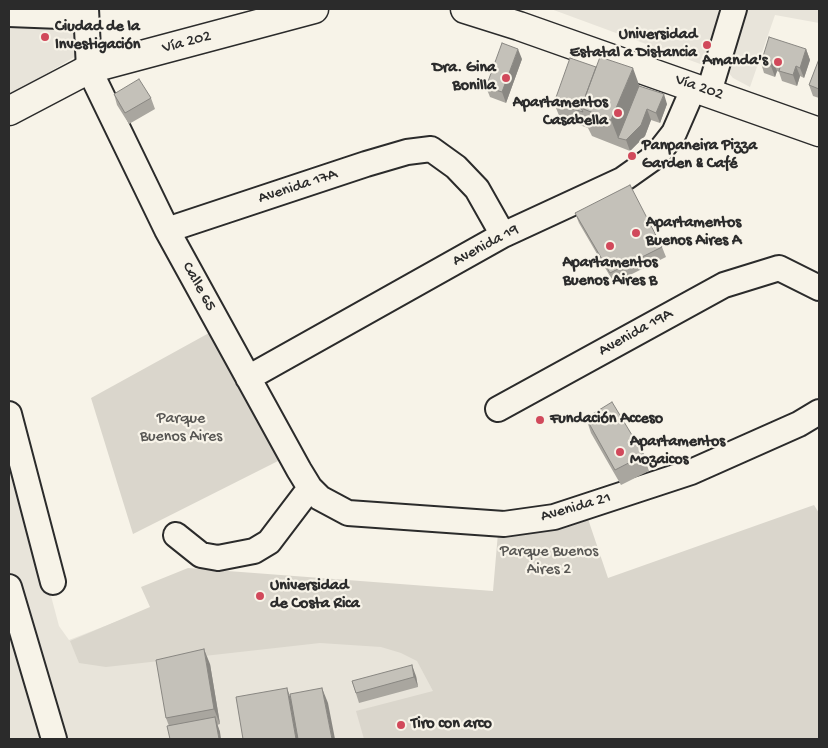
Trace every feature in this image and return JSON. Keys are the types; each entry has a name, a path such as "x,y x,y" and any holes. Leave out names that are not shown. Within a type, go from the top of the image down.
{"main road":[{"name":"Vía 202","path":"9,111 89,70 314,9"},
{"name":"Vía 202","path":"465,9 702,89 819,132"}],"street":[{"name":"Avenida 19","path":"248,378 503,235 622,180 656,156 702,89 734,9"},
{"path":"9,14 86,13 89,70"},
{"name":"Calle 65","path":"89,70 167,230 248,378 315,493"},
{"name":"Avenida 17A","path":"167,230 366,164 407,152 430,149 456,167 476,189 503,235"},
{"name":"Avenida 19A","path":"498,409 724,285 779,268 819,288"},
{"name":"Avenida 21","path":"315,493 348,513 504,524 554,517 691,472 799,424 819,412"},
{"path":"9,414 53,582"},
{"path":"176,535 201,555 218,558 254,551 268,542 315,493"},
{"path":"9,587 54,739"}],"shaded area":[{"name":"Ciudad de la Investigación","path":"9,9 80,9 81,53 9,96"},
{"name":"Universidad Estatal a Distancia","path":"551,9 819,9 819,23 775,15 750,87 733,78 727,71 707,64 703,65"},
{"name":"Universidad de Costa Rica","path":"9,438 59,626 69,640 141,612 514,605 548,739 9,739"}],"green space":[{"name":"Parque Buenos Aires","path":"209,333 282,459 133,534 91,398"},
{"name":"Parque Buenos Aires 2","path":"814,505 819,513 819,739 364,739 356,711 433,691 417,661 401,653 381,647 320,643 106,667 79,663 70,641 150,607 141,587 188,568 493,591 498,533 541,530 588,519 608,578"}],"building":[{"path":"769,37 806,49 800,68 796,66 793,75 779,71 781,64 773,61 771,66 761,63"},
{"path":"502,43 518,49 502,92 486,87"},
{"path":"600,57 633,68 611,120 581,108"},
{"path":"570,58 596,67 581,108 583,112 554,103"},
{"path":"819,59 819,89 809,85"},
{"path":"139,79 151,98 125,113 114,94"},
{"path":"639,86 664,94 656,113 647,109 641,125 626,140 618,138"},
{"path":"630,185 662,247 610,273 575,213"},
{"name":"Apartamentos Mozaicos","path":"612,402 644,455 615,470 586,418"},
{"path":"204,649 214,709 166,718 156,660"},
{"path":"412,665 414,677 356,693 352,681"},
{"path":"287,688 296,739 243,739 236,697"},
{"path":"322,688 332,739 298,739 290,694"},
{"path":"215,717 219,739 170,739 167,726"}],"place":[{"name":"Ciudad de la Investigación","path":"45,37"},
{"name":"Universidad Estatal a Distancia","path":"707,45"},
{"name":"Amanda's","path":"778,62"},
{"name":"Dra. Gina Bonilla","path":"506,78"},
{"name":"Apartamentos Casabella","path":"618,113"},
{"name":"Panpaneira Pizza Garden & Café","path":"632,156"},
{"name":"Apartamentos Buenos Aires A","path":"636,233"},
{"name":"Apartamentos Buenos Aires B","path":"610,246"},
{"name":"Fundación Acceso","path":"540,420"},
{"name":"Apartamentos Mozaicos","path":"620,452"},
{"name":"Universidad de Costa Rica","path":"260,596"},
{"name":"Tiro con arco","path":"401,725"}]}
